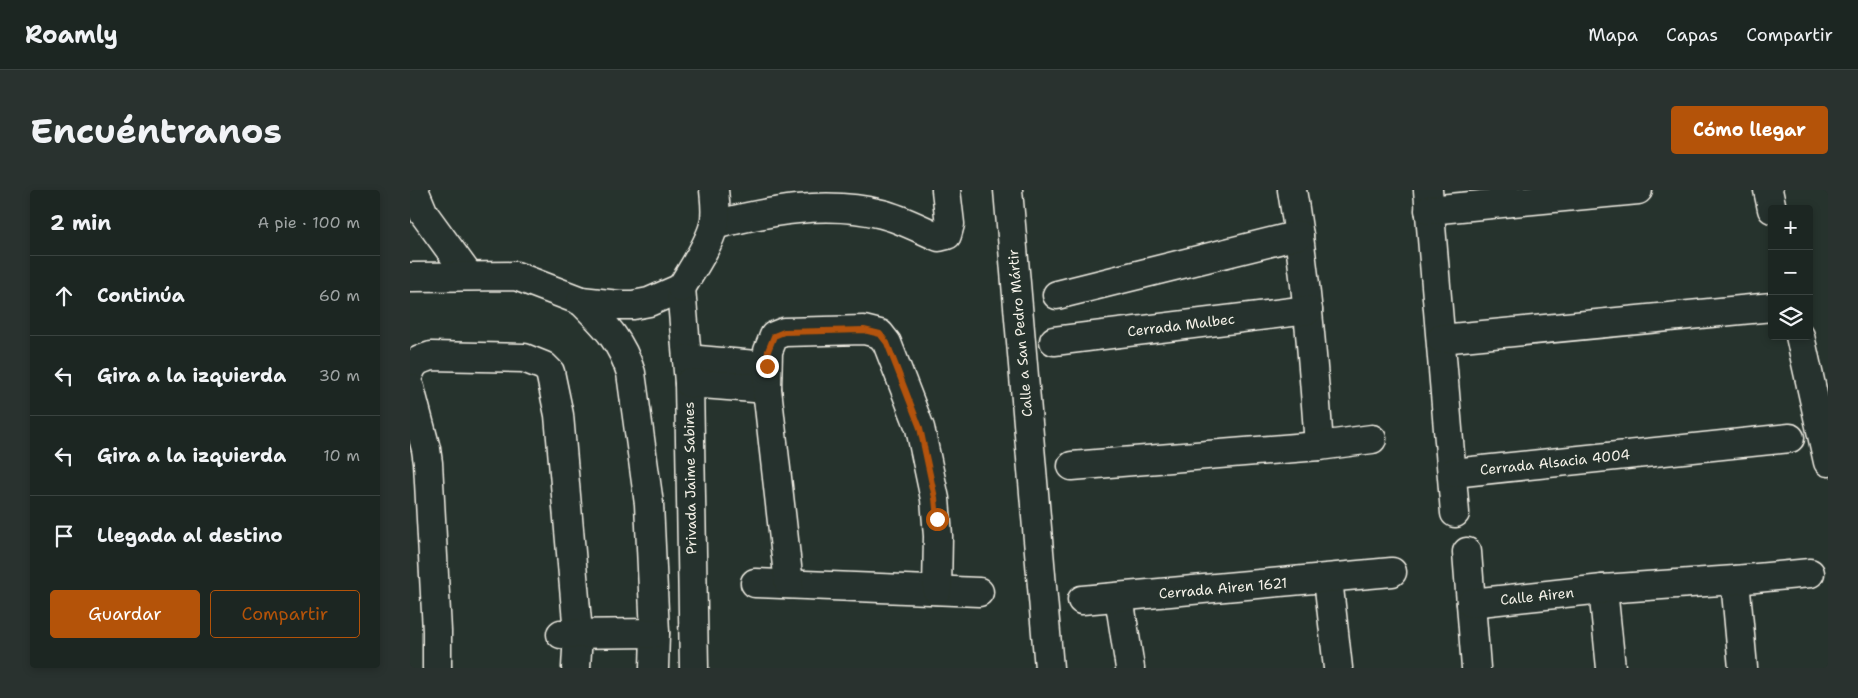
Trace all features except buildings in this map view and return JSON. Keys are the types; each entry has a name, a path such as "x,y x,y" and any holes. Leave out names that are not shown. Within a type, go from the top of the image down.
{"street":[{"path":"414,190 424,214 469,276"},
{"path":"410,277 516,276 581,301 633,305 663,297 681,288 699,258 714,225 716,203 714,190"},
{"path":"714,225 758,214 807,208 851,208 882,214 943,237 947,235 950,224 946,190"},
{"name":"Calle a San Pedro Mártir","path":"1008,190 1049,668"},
{"path":"1292,190 1308,310 1320,446"},
{"path":"1456,513 1428,200 1638,190"},
{"path":"1768,190 1771,205"},
{"path":"1057,295 1299,235"},
{"name":"Privada Jaime Sabines","path":"681,288 688,371 694,668"},
{"path":"581,301 617,339 631,373 648,495 655,633 654,668"},
{"path":"1441,339 1768,307"},
{"name":"Cerrada Malbec","path":"1054,340 1308,310"},
{"path":"789,584 767,378 768,351 774,336 784,332 864,330 880,334 884,338 920,428 935,498 938,536 937,590"},
{"path":"1801,340 1828,462"},
{"path":"410,372 412,366 420,359 431,356 524,358 544,366 550,372 559,415 569,634 576,668"},
{"path":"688,371 767,378"},
{"path":"410,388 428,463 437,631 437,668"},
{"name":"Cerrada Alsacia 4004","path":"1453,473 1790,438"},
{"path":"1072,466 1320,446 1372,439"},
{"path":"1467,552 1476,668"},
{"name":"Cerrada Airen 1621","path":"1082,600 1392,572"},
{"name":"Calle Airen","path":"1470,603 1603,589 1810,573"},
{"path":"1328,579 1338,668"},
{"path":"1735,580 1743,668"},
{"path":"754,583 979,592"},
{"path":"1603,589 1610,668"},
{"path":"1119,597 1130,668"},
{"path":"569,634 655,633"},
{"path":"560,668 569,634"}],"route":[{"path":"767,366 768,351 774,336 784,332 864,330 880,334 887,343 920,428 935,498 937,519"}]}
